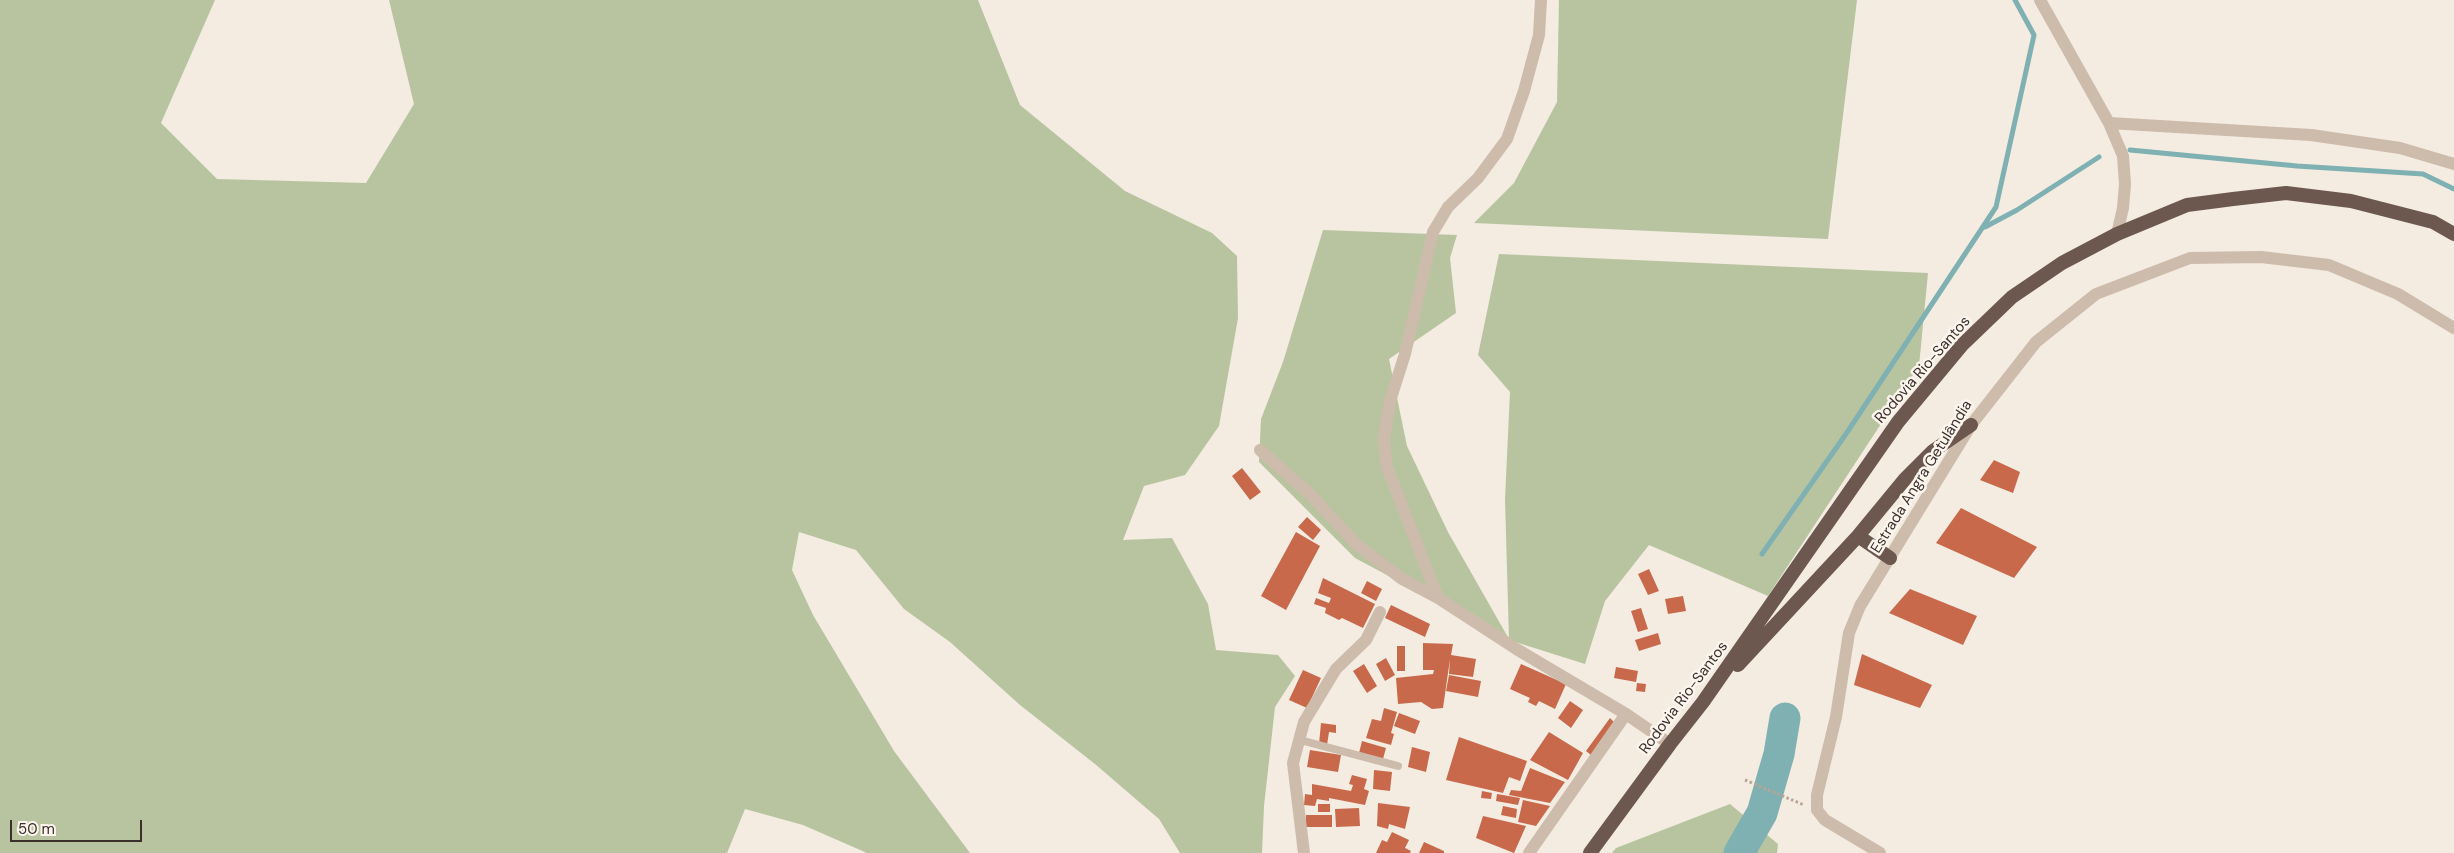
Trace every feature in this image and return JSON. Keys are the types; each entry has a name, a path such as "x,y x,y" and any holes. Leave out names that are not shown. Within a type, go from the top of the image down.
{"highway":[{"name":"Rodovia Rio-Santos","path":"1590,853 1703,702 1898,422 1962,345 2012,297 2062,263 2116,234 2187,205 2286,193 2352,201 2433,222 2454,234"},
{"path":"1703,702 1858,536 1906,479 1933,451 1971,425"},
{"path":"1858,536 1890,558"}],"street":[{"path":"1438,598 1387,467 1384,439 1389,411 1405,354 1433,232 1448,207 1478,178 1507,139 1524,91 1539,35 1540,0"},
{"path":"2040,0 2109,122 2123,156 2125,184 2123,208 2116,234"},
{"path":"2109,122 2311,136 2400,148 2454,164"},
{"name":"Estrada Angra Getulândia","path":"1880,853 1825,820 1817,810 1817,796 1836,717 1849,634 1860,606 1971,425 2036,342 2096,294 2190,258 2261,257 2329,265 2398,294 2454,328"},
{"path":"1260,450 1311,495 1358,545 1402,579 1438,598 1518,650 1626,714 1670,744"},
{"path":"1304,853 1294,763 1304,722 1336,669 1366,640 1380,612"},
{"path":"1529,853 1626,714"}],"lane":[{"path":"1300,740 1398,766"}],"path":[{"path":"1744,780 1788,798"}],"green space":[{"path":"0,0 215,0 161,123 217,179 366,183 414,104 389,0 978,0 1020,105 1125,191 1212,233 1237,256 1238,318 1219,426 1185,475 1144,486 1123,540 1172,538 1208,604 1216,650 1278,655 1295,676 1275,707 1264,806 1262,853 1180,853 1159,819 1095,764 1020,705 950,642 904,609 856,550 799,532 792,570 813,615 894,751 970,853 867,853 803,825 745,809 727,853 0,853"},
{"path":"1559,0 1857,0 1828,239 1474,223 1514,183 1557,102"},
{"path":"1323,230 1457,235 1450,258 1456,313 1389,359 1407,446 1448,532 1509,639 1505,499 1510,392 1478,355 1499,254 1928,273 1919,366 1768,596 1649,545 1605,601 1585,664 1509,640 1355,558 1259,462 1261,419 1283,362"},
{"path":"1730,804 1778,844 1777,853 1612,853 1616,848"}],"building":[{"path":"1994,460 2020,472 2013,493 1980,480"},
{"path":"1242,468 1261,492 1250,500 1232,476"},
{"path":"1961,508 2037,547 2014,578 1936,543"},
{"path":"1307,517 1321,530 1313,540 1298,527"},
{"path":"1296,532 1320,546 1286,610 1261,596"},
{"path":"1649,569 1659,591 1648,595 1638,574"},
{"path":"1323,578 1375,604 1363,628 1342,618 1339,620 1325,613 1326,608 1314,604 1316,598 1329,603 1331,598 1318,593"},
{"path":"1367,581 1382,589 1376,601 1361,593"},
{"path":"1910,589 1977,616 1963,645 1889,613"},
{"path":"1683,596 1686,611 1668,614 1665,599"},
{"path":"1391,605 1430,624 1425,637 1385,618"},
{"path":"1641,608 1648,629 1638,632 1631,611"},
{"path":"1658,633 1661,644 1639,651 1635,640"},
{"path":"1423,643 1453,644 1451,655 1476,659 1473,677 1449,674 1450,659 1443,708 1432,709 1421,702 1398,704 1396,678 1433,674 1434,670 1423,670"},
{"path":"1397,646 1405,646 1405,671 1397,671"},
{"path":"1862,654 1932,685 1920,708 1854,685"},
{"path":"1386,658 1395,675 1385,681 1376,664"},
{"path":"1364,664 1377,686 1367,693 1353,671"},
{"path":"1521,664 1566,684 1555,709 1539,701 1536,706 1528,702 1530,698 1510,689"},
{"path":"1616,667 1638,671 1636,682 1614,678"},
{"path":"1303,670 1321,678 1307,708 1289,700"},
{"path":"1449,675 1481,681 1478,697 1446,691"},
{"path":"1637,683 1646,684 1645,692 1636,691"},
{"path":"1570,701 1583,710 1571,728 1558,718"},
{"path":"1384,708 1397,712 1391,733 1394,734 1391,745 1366,738 1372,719 1381,721"},
{"path":"1399,713 1420,721 1415,734 1394,726"},
{"path":"1610,718 1615,723 1591,755 1586,751"},
{"path":"1321,723 1336,725 1336,733 1329,732 1327,745 1319,744"},
{"path":"1549,732 1583,753 1568,780 1530,760"},
{"path":"1459,737 1527,761 1520,781 1509,777 1503,793 1446,780"},
{"path":"1362,741 1386,748 1383,759 1359,753"},
{"path":"1412,747 1430,752 1426,772 1408,767"},
{"path":"1310,750 1341,755 1338,772 1307,767"},
{"path":"1530,768 1565,782 1550,803 1509,795 1511,790 1521,791"},
{"path":"1374,770 1392,772 1390,791 1373,789"},
{"path":"1352,775 1367,779 1364,789 1369,791 1365,805 1329,798 1329,801 1317,799 1315,806 1304,805 1305,794 1312,795 1312,784 1351,791 1353,785 1349,784"},
{"path":"1482,791 1492,793 1491,799 1481,798"},
{"path":"1497,794 1520,798 1518,805 1496,801"},
{"path":"1523,800 1550,806 1536,826 1518,822"},
{"path":"1378,803 1410,807 1405,829 1389,824 1388,829 1377,826"},
{"path":"1318,804 1330,804 1330,812 1318,812"},
{"path":"1503,806 1517,809 1516,818 1501,815"},
{"path":"1359,808 1360,826 1336,827 1335,809"},
{"path":"1306,815 1332,815 1332,827 1306,827"},
{"path":"1483,816 1526,826 1514,853 1476,838"},
{"path":"1392,832 1409,840 1405,848 1411,851 1410,853 1376,853 1382,840 1387,842"},
{"path":"1424,842 1444,851 1444,853 1419,853"}],"waterway":[{"path":"1762,554 1848,431 1996,207 2034,35 2015,0"},
{"path":"2130,150 2297,166 2423,174 2454,189"},
{"path":"1985,227 2017,210 2099,157"},
{"path":"1739,853 1762,813 1779,754 1785,718"}]}
